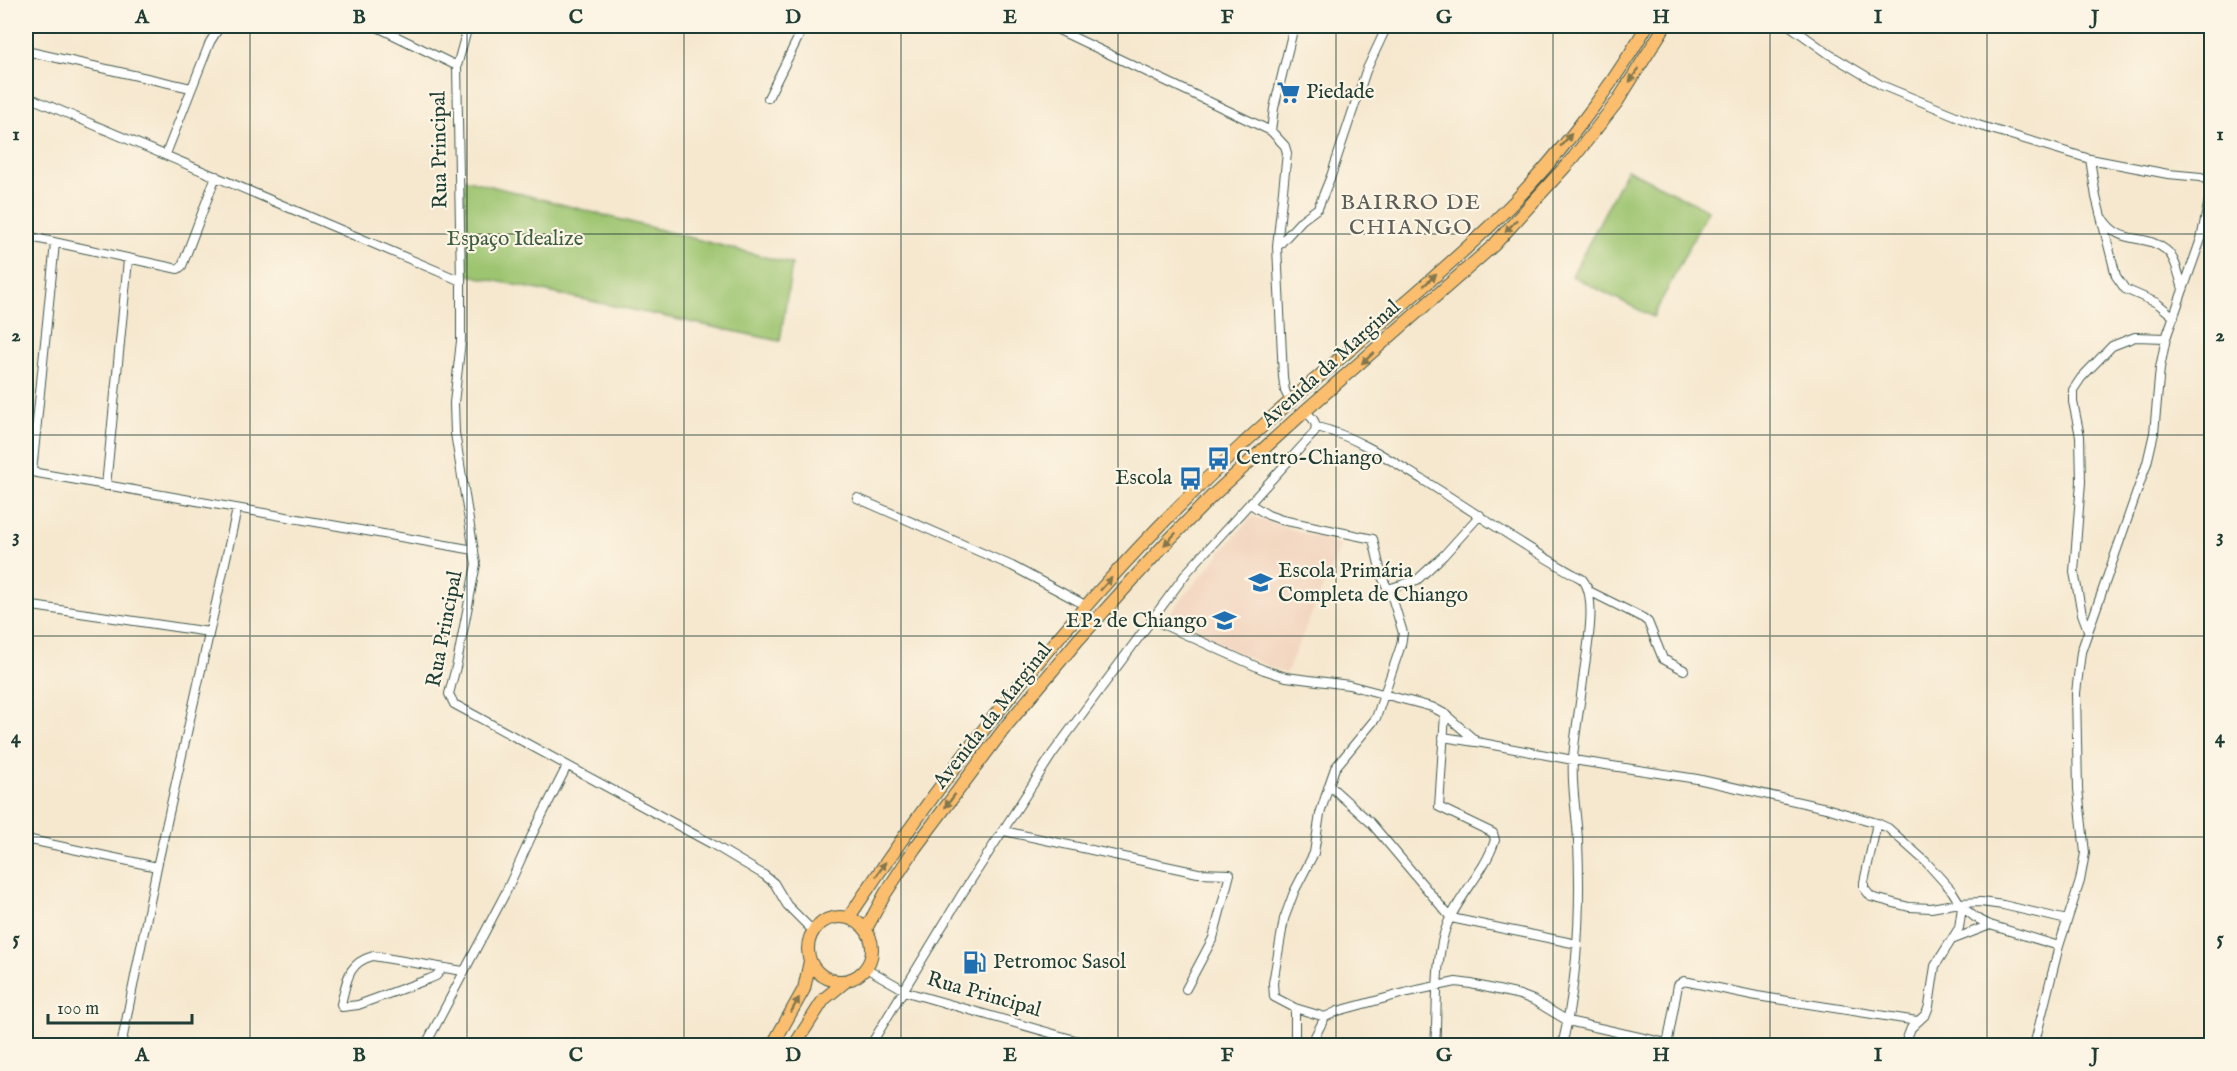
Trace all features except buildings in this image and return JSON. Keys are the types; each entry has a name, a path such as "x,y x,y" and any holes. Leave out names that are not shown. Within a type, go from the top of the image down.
{"main road":[{"name":"Avenida da Marginal","path":"849,917 893,851 957,763 1087,606 1199,486 1290,401 1382,324 1491,224 1528,186 1573,133 1647,26"},
{"name":"Avenida da Marginal","path":"866,929 885,894 915,848 1007,725 1078,640 1211,497 1494,245 1574,157 1603,121 1665,26"},
{"path":"832,917 849,917 866,929 871,938 873,949 871,959 858,976 836,981 816,970 810,961 808,941 818,925 832,917"},
{"path":"772,1046 804,989 810,961"},
{"path":"794,1046 824,999 847,980"}],"street":[{"path":"166,154 210,42 220,26"},
{"path":"375,26 457,66"},
{"name":"Rua Principal","path":"468,26 457,66 461,341 454,403 455,434 474,550 474,578 449,694 450,700 764,875 774,883 787,905 813,932"},
{"path":"768,98 804,26"},
{"path":"1050,26 1271,131 1285,146 1287,153 1277,246 1283,377 1285,391 1290,401"},
{"path":"1271,131 1274,108 1294,26"},
{"path":"1277,246 1302,220 1318,208 1366,71 1387,26"},
{"path":"1790,26 1829,54 1881,84 1978,125 2090,159 2168,174 2201,177 2210,184 2211,190 2201,239 2166,338 2160,368 2154,433 2147,463 2081,652 2076,693 2078,789 2085,853 2080,880 2059,946 2034,1046"},
{"path":"26,51 191,88"},
{"path":"26,99 166,154 461,281"},
{"path":"2090,159 2113,266 2121,286 2157,303 2174,317"},
{"path":"26,236 128,260 175,269 181,268 216,176"},
{"path":"2101,215 2117,234 2147,241 2166,250 2176,267 2183,289"},
{"path":"55,243 29,472 474,550"},
{"path":"106,486 128,260"},
{"path":"2089,631 2082,614 2074,572 2081,482 2080,436 2073,402 2073,390 2081,378 2112,346 2135,337 2166,338"},
{"path":"1305,411 1317,427 1349,437 1480,515 1544,558 1582,579 1589,591 1587,645 1573,760 1580,880 1577,944 1568,1021 1562,1046"},
{"path":"870,1046 902,990 1053,753 1188,572 1317,427"},
{"path":"857,498 1012,566 1087,606"},
{"path":"1250,504 1282,520 1373,539 1382,577 1392,597 1402,639 1376,718 1335,768 1320,814 1314,853 1294,892 1284,919 1273,983 1274,997 1295,1008 1325,1017"},
{"path":"121,1046 157,867 237,509"},
{"path":"1388,589 1417,580 1444,555 1480,515"},
{"path":"1589,591 1648,622 1663,659 1684,670"},
{"path":"26,605 209,632"},
{"path":"1151,619 1264,670 1286,677 1349,685 1416,701 1445,714 1477,742"},
{"path":"1434,1046 1437,985 1443,939 1451,918 1477,877 1495,840 1493,833 1439,807 1445,714"},
{"path":"1443,737 1697,779 1877,823 1888,828 1926,862 1952,891 1961,905 1976,918 1990,925 2059,946"},
{"path":"425,1046 506,891 567,766"},
{"path":"1329,785 1371,823 1451,918 1577,944"},
{"path":"1877,823 1864,882 1867,893 1871,897 1920,909 1961,905 2003,905 2067,920"},
{"path":"1004,831 1198,873 1230,874 1213,938 1186,989"},
{"path":"26,839 157,867"},
{"path":"1904,1046 1911,1028 1926,1014 1935,966 1959,928 1961,905"},
{"path":"1954,939 1990,925"},
{"path":"443,968 436,976 429,979 358,1005 342,1007 352,967 365,958 373,956 463,971"},
{"name":"Rua Principal","path":"866,968 902,990 1096,1046"},
{"path":"1668,1044 1678,985 1684,981 1757,996 1917,1021"},
{"path":"1310,1046 1325,1017 1338,1011 1456,982 1520,995 1568,1021 1678,1046"},
{"path":"1295,1008 1295,1046"}],"shaded area":[{"name":"Escola Primária Completa de Chiango","path":"1252,516 1341,545 1286,674 1164,620"}],"green space":[{"path":"1627,169 1708,210 1653,317 1572,276"},
{"name":"Espaço Idealize","path":"464,179 792,264 780,341 468,275"}],"place":[{"name":"Piedade","path":"1288,92"},
{"name":"Centro-Chiango","path":"1218,458"},
{"name":"Escola","path":"1190,478"},
{"name":"Escola Primária Completa de Chiango","path":"1260,583"},
{"name":"EP2 de Chiango","path":"1225,621"},
{"name":"Petromoc Sasol","path":"975,962"}],"district":[{"name":"BAIRRO DE CHIANGO","path":"1411,216"}]}
